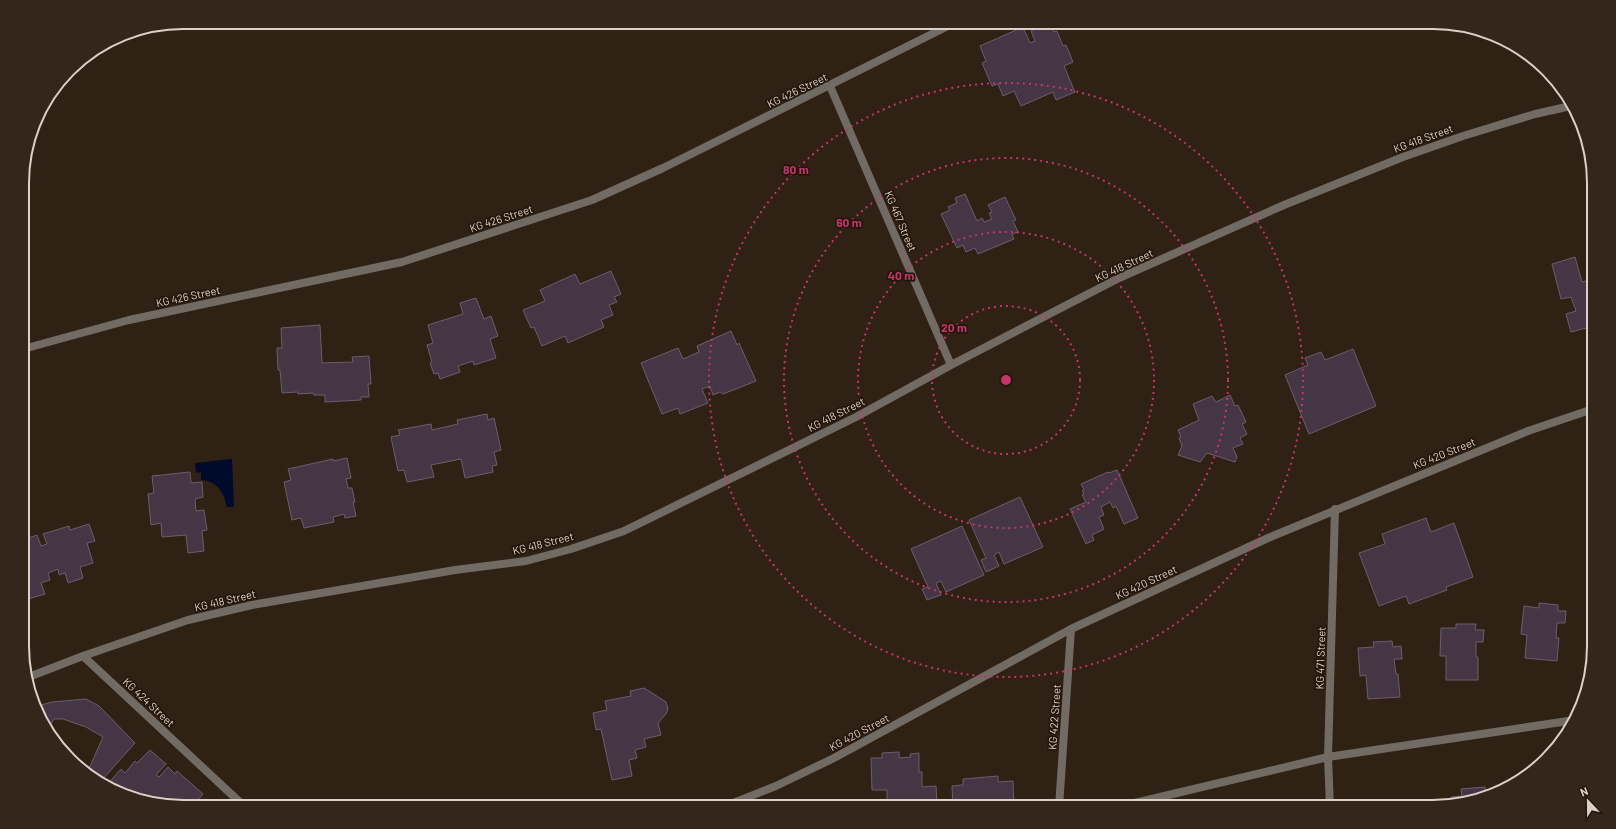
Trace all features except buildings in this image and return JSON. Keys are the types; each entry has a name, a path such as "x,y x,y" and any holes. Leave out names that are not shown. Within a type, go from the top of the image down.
{"street":[{"name":"KG 426 Street","path":"29,346 129,320 410,259 592,200 663,168 830,86 933,29"},
{"name":"KG 467 Street","path":"830,86 951,365"},
{"name":"KG 418 Street","path":"83,656 188,620 252,605 455,570 526,561 571,549 624,531 856,417 951,365 1119,278 1284,205 1403,157 1463,136 1535,114 1567,107"},
{"name":"KG 420 Street","path":"744,800 834,758 1071,629 1268,538 1528,431 1587,411"},
{"name":"KG 471 Street","path":"1330,800 1328,757 1336,509"},
{"name":"KG 422 Street","path":"1059,800 1071,629"},
{"path":"32,676 83,656"},
{"name":"KG 424 Street","path":"83,656 237,800"},
{"path":"1147,800 1328,757 1567,721"}],"water":[{"path":"232,459 234,507 227,507 222,493 216,485 201,480 201,472 196,473 195,463"}]}
